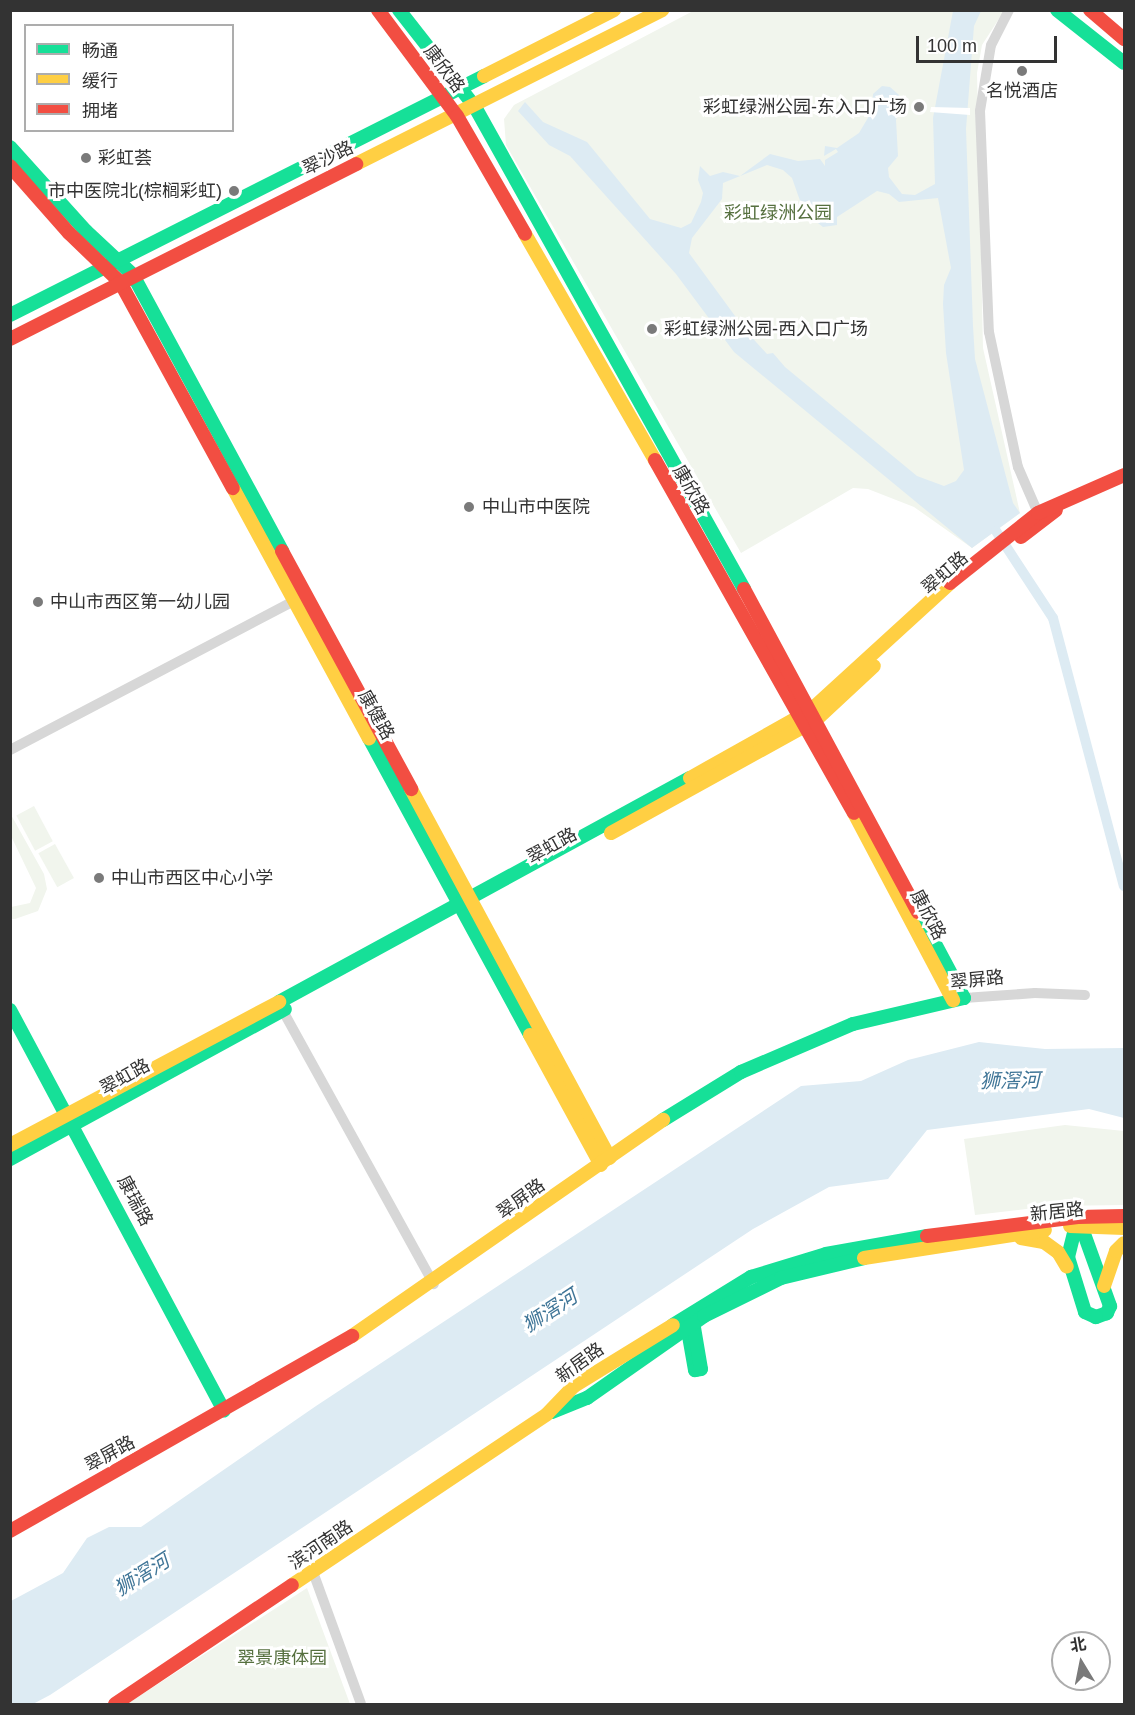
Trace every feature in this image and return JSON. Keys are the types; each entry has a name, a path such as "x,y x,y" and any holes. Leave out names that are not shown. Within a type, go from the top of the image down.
{"street":[{"name":"康欣路","path":"378,10 457,116 809,717"},
{"name":"康欣路","path":"399,10 475,107 809,717 958,999"},
{"name":"翠沙路","path":"10,315 614,10"},
{"name":"翠沙路","path":"10,339 133,275 475,107 662,10"},
{"path":"1009,10 991,45 980,111 989,332 1004,417 1034,522"},
{"path":"1057,10 1125,63"},
{"path":"1090,10 1125,39"},
{"name":"康健路","path":"10,147 133,275 299,598"},
{"path":"10,166 103,269 120,282"},
{"name":"康健路","path":"120,282 299,598 606,1162"},
{"name":"翠虹路","path":"10,1159 283,1011 809,717 981,561 1067,501 1125,475"},
{"path":"10,750 299,598"},
{"name":"翠虹路","path":"10,1145 468,908"},
{"name":"翠屏路","path":"10,1531 341,1344 434,1284 697,1098 768,1058 853,1024 958,999 1035,993 1085,995"},
{"name":"康瑞路","path":"10,1010 75,1125 224,1410"},
{"path":"283,1011 434,1284"},
{"name":"新居路","path":"689,1319 754,1289 838,1262 1125,1216"},
{"path":"1078,1223 1110,1306 1107,1312 1096,1317 1085,1312 1068,1257 1078,1223"},
{"name":"新居路","path":"547,1414 587,1398 689,1319 751,1277 826,1254 951,1232 1078,1223 1125,1228"},
{"path":"992,1238 1044,1242 1058,1252 1077,1286"},
{"path":"1103,1285 1116,1251 1125,1243"},
{"path":"1077,1286 1089,1280 1103,1285"},
{"name":"滨河南路","path":"115,1704 547,1414"},
{"path":"313,1572 361,1704"}],"green space":[{"name":"彩虹绿洲公园","path":"693,11 1004,11 982,45 977,73 983,348 1020,513 972,548 914,507 868,489 853,488 741,553 506,145 504,119 514,105"},
{"path":"34,806 53,841 35,851 16,815"},
{"path":"10,813 44,874 47,889 38,911 15,919 11,919 11,907 30,903 36,888 11,836"},
{"path":"55,844 74,878 57,887 38,853"},
{"path":"1065,1125 1124,1131 1124,1205 1052,1206 975,1215 964,1139"},
{"name":"翠景康体园","path":"307,1588 350,1704 127,1704"}],"water":[{"path":"953,11 981,11 974,26 966,129 975,359 1013,503 1020,513 972,548 734,352 676,274 570,156 549,145 518,111 525,102 543,122 587,142 650,219 681,228 691,223 701,202 703,193 698,180 700,166 710,176 723,172 740,176 770,154 798,161 820,159 825,166 825,160 838,152 836,149 824,156 825,146 837,148 859,133 872,111 873,94 882,86 890,87 899,95 901,104 896,120 898,156 888,168 889,177 902,194 915,195 935,184 933,118","holes":["767,165 783,170 792,178 804,212 823,227 837,225 837,217 877,191 889,194 899,202 938,198 951,268 944,285 946,353 964,470 956,481 944,486 917,476 785,367 773,353 767,354 746,331 689,253 692,238 722,199 723,183"]},
{"name":"狮滘河","path":"979,1042 1045,1049 1124,1048 1124,1118 1089,1109 927,1130 888,1179 829,1187 753,1229 50,1695 33,1704 11,1704 11,1601 63,1573 87,1538 109,1527 141,1527 316,1406 801,1086 861,1081 908,1060"}],"pier":[{"path":"931,107 970,108 970,115 930,112"}],"waterway":[{"path":"996,531 1053,618 1124,886"}],"traffic: fast":[{"path":"399,10 475,107 744,589"},
{"path":"1057,10 1124,63"},
{"path":"10,315 484,76"},
{"path":"10,147 86,231 133,275 282,551"},
{"path":"369,738 530,1035"},
{"path":"279,1002 690,778"},
{"path":"663,1120 741,1072 853,1024 964,998 918,912"},
{"path":"10,1159 285,1009"},
{"path":"10,1010 224,1410"},
{"path":"1078,1217 1110,1306 1107,1313 1096,1317 1085,1312 1068,1257 1078,1217"},
{"path":"673,1325 751,1277 826,1254 927,1236"},
{"path":"552,1412 587,1398 704,1316 781,1278 864,1258"},
{"path":"686,1319 695,1370 701,1369 692,1316"}],"traffic: slow":[{"path":"484,76 614,10"},
{"path":"356,164 662,10"},
{"path":"525,234 655,460"},
{"path":"233,488 369,738"},
{"path":"690,778 811,710 950,583"},
{"path":"611,833 816,720 874,666"},
{"path":"411,789 610,1158"},
{"path":"854,813 953,1000"},
{"path":"10,1145 279,1002"},
{"path":"530,1035 601,1165"},
{"path":"352,1336 663,1120"},
{"path":"1070,1226 1124,1228"},
{"path":"864,1258 1045,1230"},
{"path":"1021,1238 1044,1242 1058,1252 1067,1267"},
{"path":"1104,1286 1116,1251 1124,1243"},
{"path":"292,1585 547,1414 574,1386 673,1325"}],"traffic: jam":[{"path":"378,10 457,116 525,234"},
{"path":"1090,10 1124,39"},
{"path":"10,339 356,164"},
{"path":"10,166 69,233 120,282 233,488"},
{"path":"655,460 854,813"},
{"path":"950,583 1038,513 1124,475"},
{"path":"1021,537 1056,510"},
{"path":"282,551 411,789"},
{"path":"744,589 918,912"},
{"path":"927,1236 1078,1217 1124,1216"},
{"path":"10,1531 352,1336"},
{"path":"115,1704 292,1585"}],"place":[{"name":"名悦酒店","path":"1022,71"},
{"name":"彩虹绿洲公园-东入口广场","path":"919,107"},
{"name":"彩虹荟","path":"86,158"},
{"name":"市中医院北(棕榈彩虹)","path":"234,191"},
{"name":"彩虹绿洲公园-西入口广场","path":"652,329"},
{"name":"中山市中医院","path":"469,507"},
{"name":"中山市西区第一幼儿园","path":"38,602"},
{"name":"中山市西区中心小学","path":"99,878"}]}
